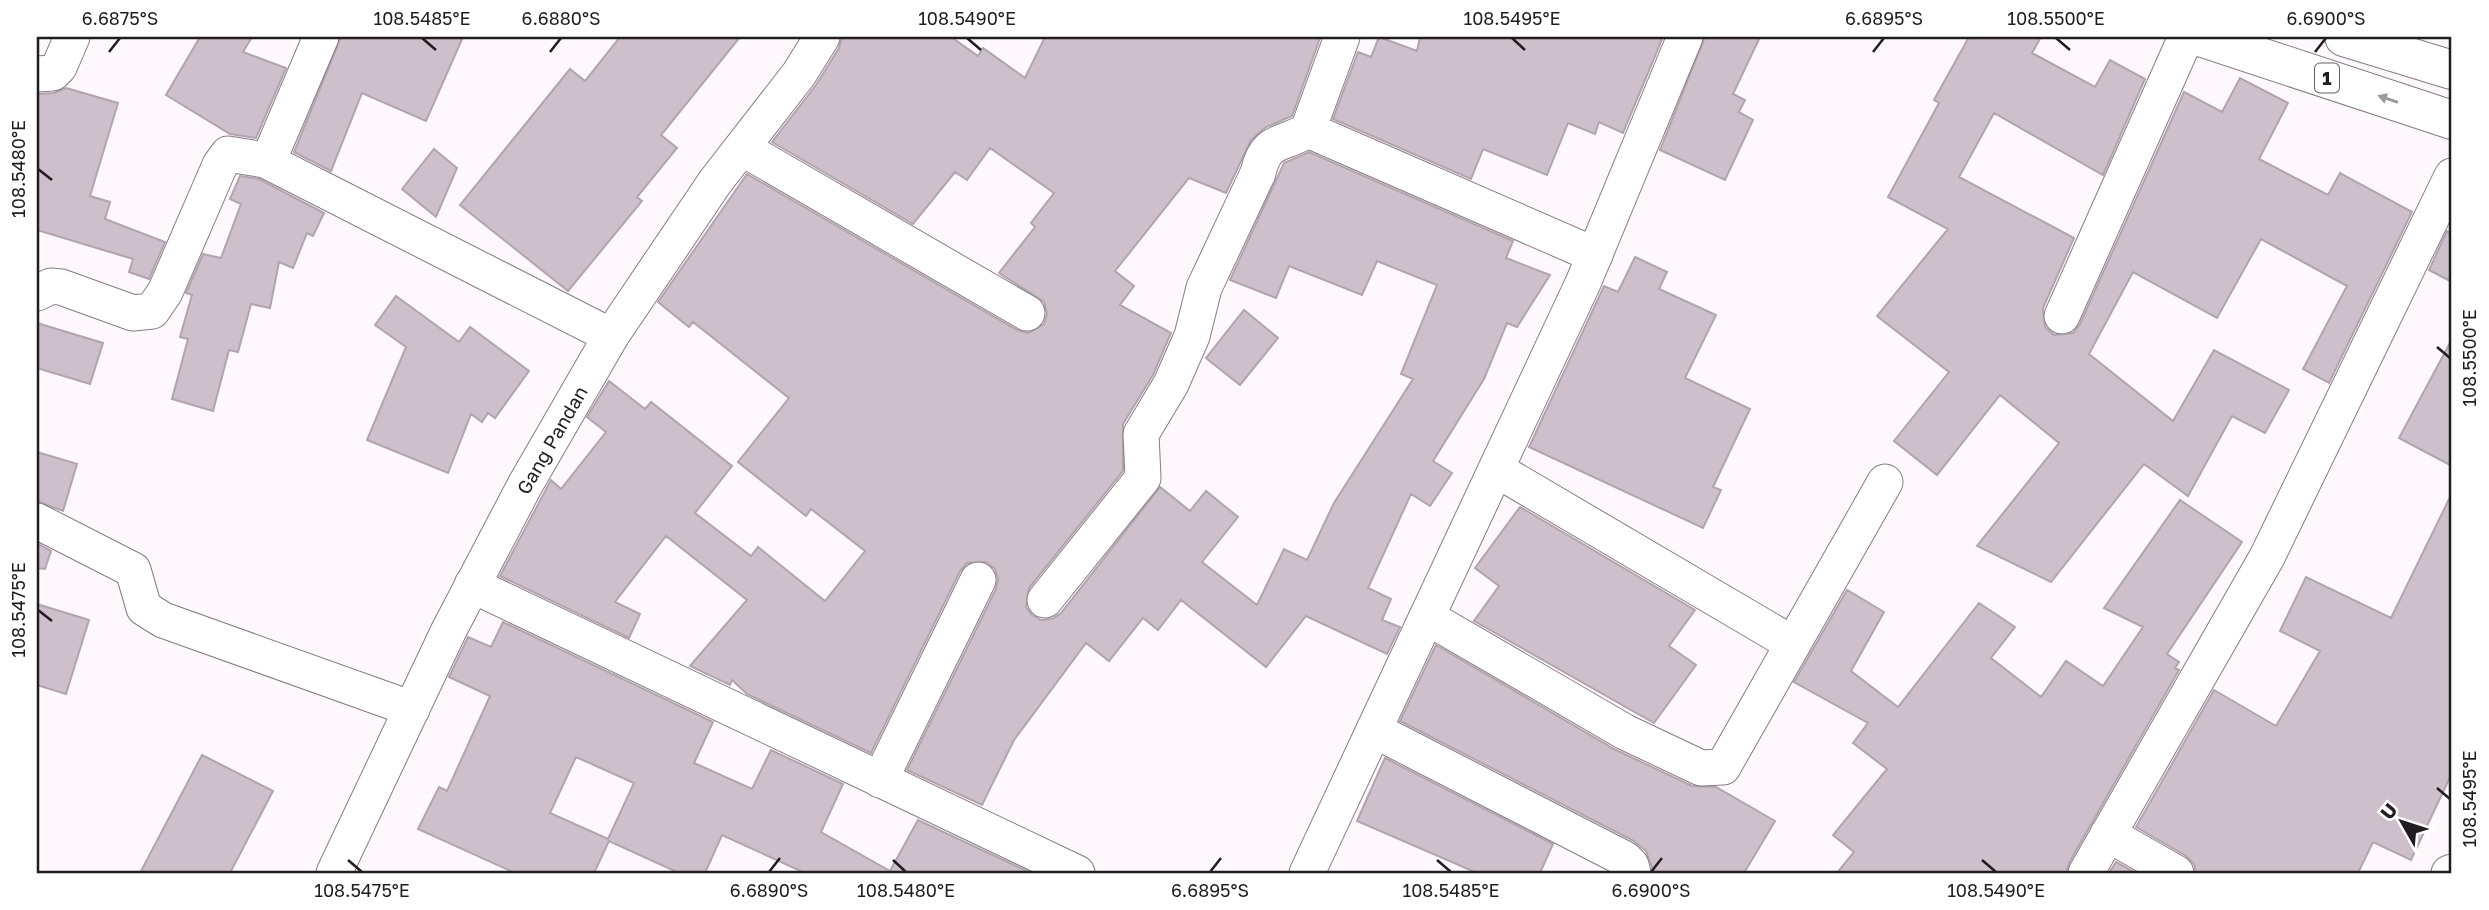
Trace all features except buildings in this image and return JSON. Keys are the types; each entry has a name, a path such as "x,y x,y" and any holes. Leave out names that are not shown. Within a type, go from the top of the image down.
{"highway":[{"name":"1","path":"2200,37 2439,116"},
{"name":"1","path":"2344,37 2447,69"},
{"path":"2439,116 2447,69"}],"street":[{"path":"37,74 52,74 59,67 72,37"},
{"path":"265,160 272,152 321,37"},
{"name":"Gang Pandan","path":"334,873 472,585 611,336 715,182 799,74 822,37"},
{"path":"1308,130 1342,37"},
{"path":"1307,873 1595,255 1685,37"},
{"path":"2062,316 2186,37"},
{"path":"1045,600 1143,478 1141,434 1171,384 1192,336 1204,288 1268,147 1308,130 1595,255"},
{"path":"742,148 1027,313"},
{"path":"37,293 51,286 61,287 133,313 152,311 165,292 220,165 228,155 265,160 611,336"},
{"path":"2086,873 2267,557 2452,176"},
{"path":"1497,470 1793,644"},
{"path":"1427,617 1625,732 1701,768 1723,767 1885,482"},
{"path":"37,521 133,570 144,608 163,620 412,709"},
{"path":"880,780 978,580"},
{"path":"472,585 1077,873"},
{"path":"1374,730 1625,859 1632,865 1633,873"},
{"path":"2108,834 2176,873"}]}
